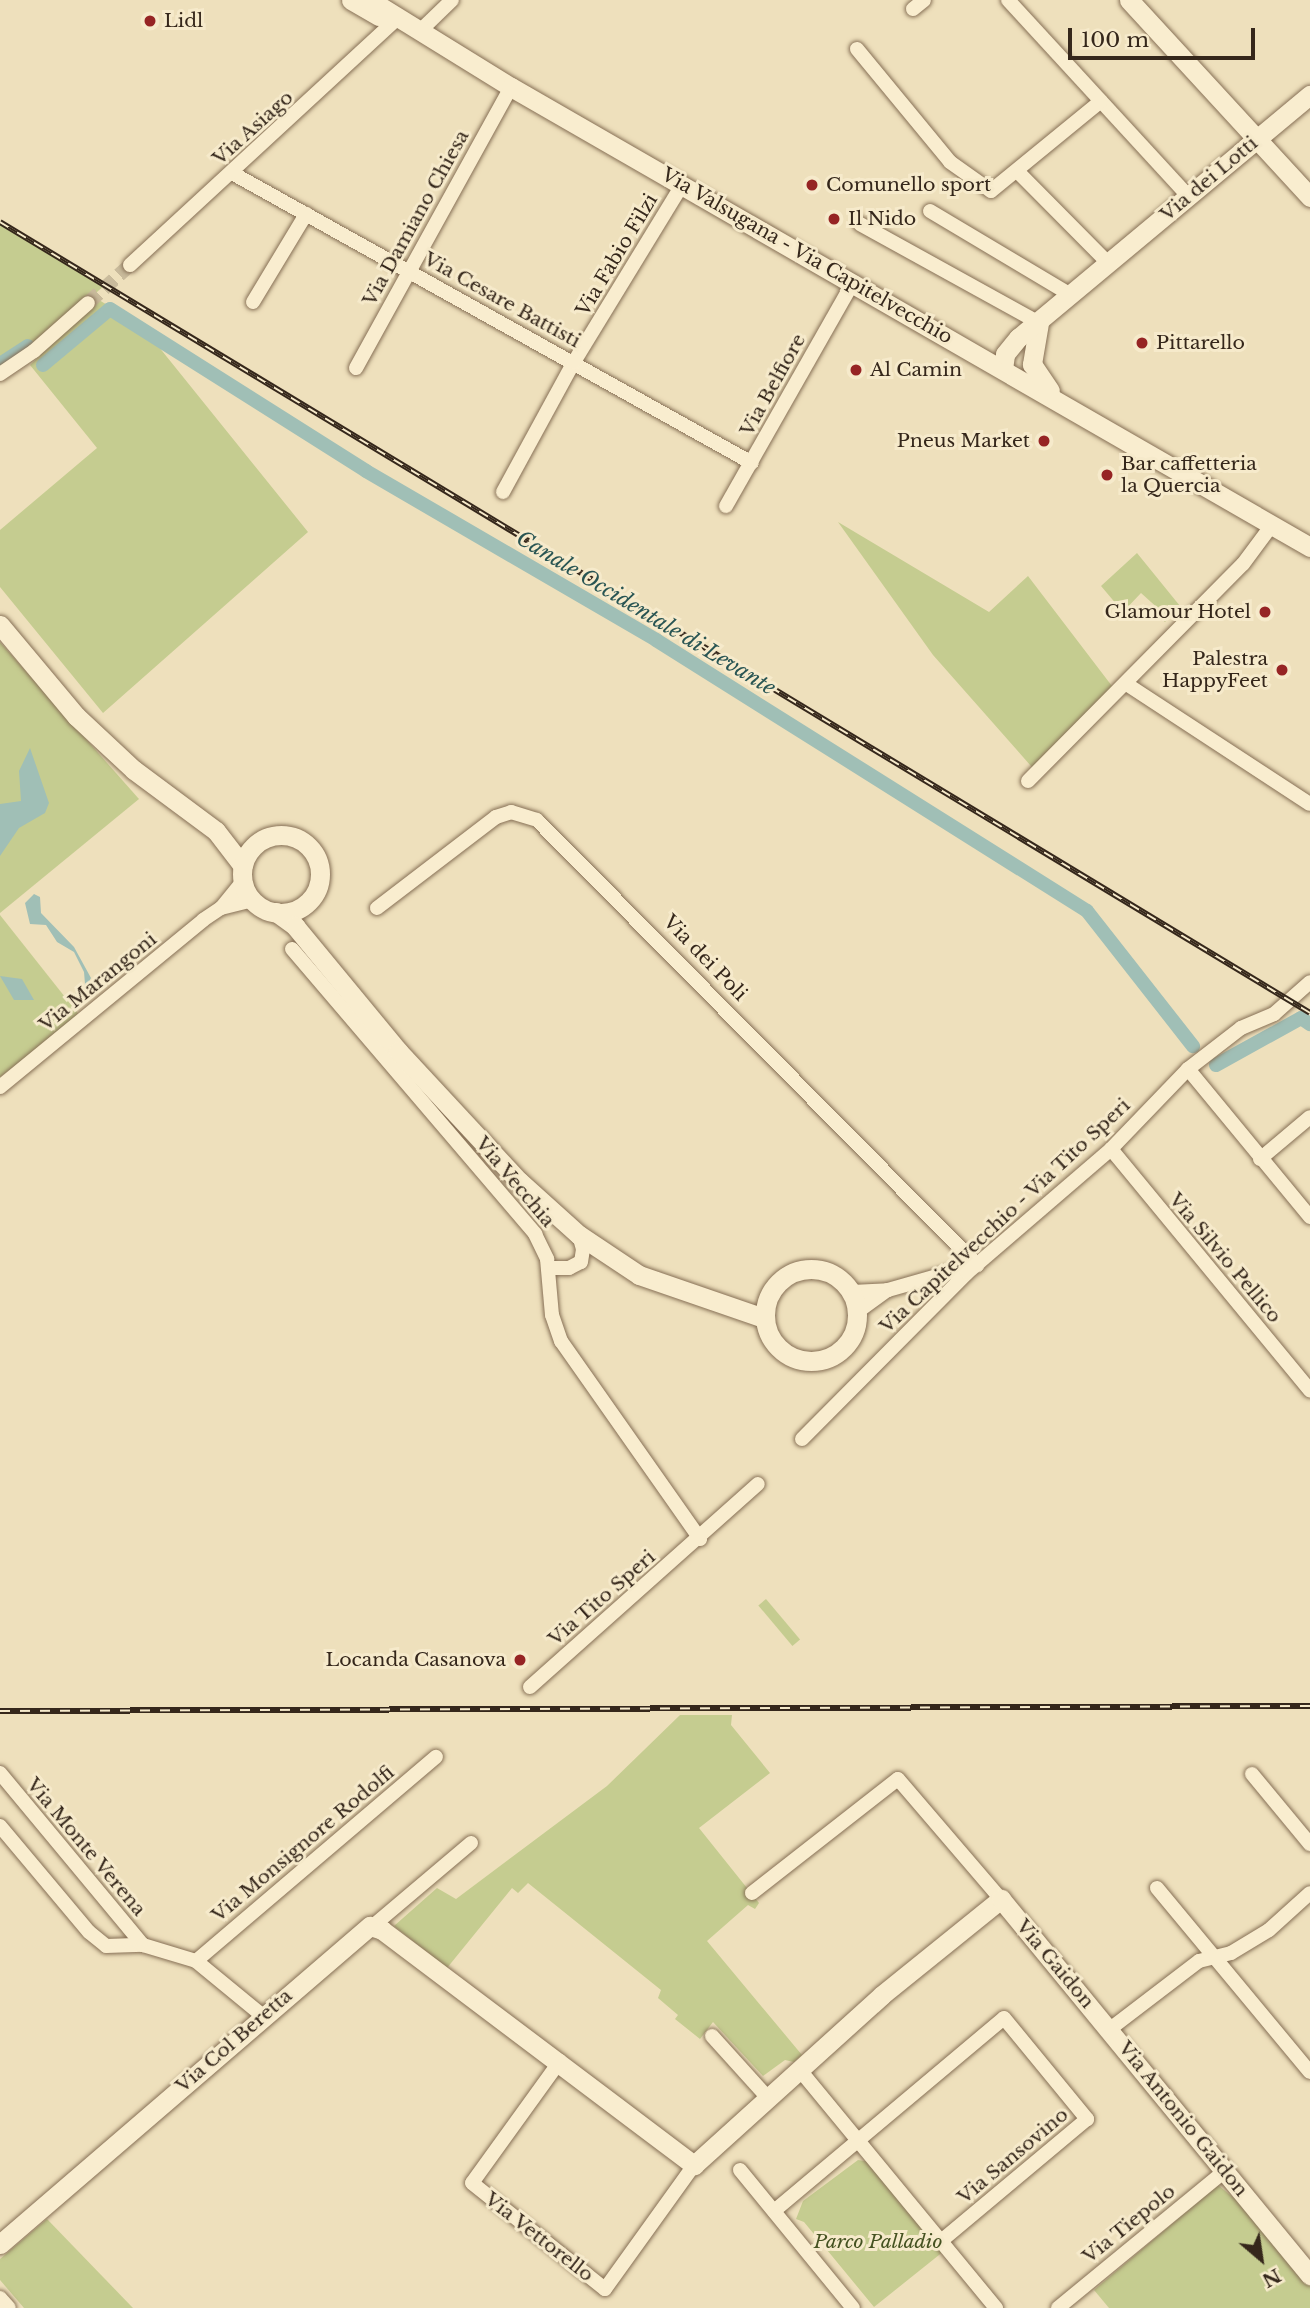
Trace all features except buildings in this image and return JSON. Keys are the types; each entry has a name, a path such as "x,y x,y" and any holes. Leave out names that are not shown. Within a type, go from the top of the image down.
{"main road":[{"path":"351,0 421,30 485,72"},
{"path":"370,0 396,20 485,72"},
{"path":"1129,0 1310,197"},
{"name":"Via Valsugana - Via Capitelvecchio","path":"485,72 1310,547"},
{"name":"Via dei Lotti","path":"1003,369 1005,354 1071,295 1310,95"},
{"path":"966,348 1030,333 1032,364 1060,402"},
{"path":"0,625 76,716 134,770 216,831 243,874 252,900 276,912 298,942 519,1181 579,1236 613,1259 674,1291 730,1304 764,1318"},
{"path":"216,831 262,840 283,835 312,849 320,880 310,899 298,942"},
{"path":"243,874 262,840"},
{"path":"276,912 295,910 310,899"},
{"path":"808,1268 833,1274 852,1293 857,1312 846,1345 833,1356 813,1361 779,1349 764,1318 767,1298 783,1277 808,1268"},
{"path":"730,1304 767,1298"},
{"name":"Via Gaidon","path":"1001,1899 1110,2029"},
{"name":"Via Vettorello","path":"694,2165 799,2069 1001,1899"},
{"path":"374,1925 560,2061 694,2165"},
{"name":"Via Col Beretta","path":"0,2244 363,1928 374,1925"},
{"name":"Via Antonio Gaidon","path":"1110,2029 1310,2275"}],"street":[{"path":"421,30 452,0"},
{"path":"1008,0 1188,196"},
{"name":"Via Asiago","path":"130,265 396,20"},
{"path":"857,49 967,178 991,191 1018,172 1101,101"},
{"name":"Via Damiano Chiesa","path":"356,368 511,87"},
{"path":"1018,172 1109,264"},
{"name":"Via Cesare Battisti","path":"232,173 752,463"},
{"name":"Via Fabio Filzi","path":"503,492 574,362 682,185"},
{"path":"930,211 1071,295"},
{"path":"253,302 306,214"},
{"path":"860,224 1030,333"},
{"name":"Via Belfiore","path":"726,506 853,282"},
{"path":"0,374 34,351 88,303"},
{"path":"1028,781 1128,685 1249,559 1272,525"},
{"path":"1128,685 1310,804"},
{"name":"Via dei Poli","path":"377,908 496,817 512,812 537,820 977,1265"},
{"name":"Via Marangoni","path":"0,1087 221,908 243,874"},
{"name":"Via Marangoni","path":"221,908 252,900"},
{"name":"Via Vecchia","path":"298,942 535,1234 548,1268 552,1315 561,1340 700,1539"},
{"name":"Via Capitelvecchio - Via Tito Speri","path":"802,1439 977,1265 1111,1149 1188,1069 1241,1028 1274,1014 1310,982"},
{"path":"1188,1069 1310,1217"},
{"path":"1260,1159 1310,1117"},
{"name":"Via Silvio Pellico","path":"1111,1149 1310,1390"},
{"path":"579,1236 583,1249 580,1262"},
{"path":"548,1268 569,1268 580,1262 613,1259"},
{"path":"852,1293 888,1290 977,1265"},
{"path":"857,1312 888,1290"},
{"path":"700,1539 758,1484"},
{"name":"Via Tito Speri","path":"530,1687 700,1539"},
{"name":"Via Monsignore Rodolfi","path":"196,1961 436,1756"},
{"name":"Via Monte Verena","path":"0,1773 143,1945"},
{"path":"1252,1774 1310,1844"},
{"path":"752,1894 898,1779 1001,1899"},
{"name":"Via Monte Verena","path":"0,1826 89,1932 106,1946 143,1945 196,1961"},
{"name":"Via Col Beretta","path":"374,1925 471,1843"},
{"path":"1157,1888 1310,2072"},
{"path":"1110,2029 1199,1961 1215,1957 1269,1930 1310,1893"},
{"path":"196,1961 263,2016"},
{"name":"Via Sansovino","path":"857,2140 1004,2018 1087,2119 941,2241"},
{"path":"712,2036 768,2098"},
{"name":"Via Vettorello","path":"560,2061 472,2183 605,2289 694,2165"},
{"path":"799,2069 996,2308"},
{"path":"774,2211 857,2140"},
{"path":"740,2170 853,2308"},
{"name":"Via Tiepolo","path":"1058,2308 1225,2171"},
{"path":"0,2298 9,2308"}],"green space":[{"path":"0,223 104,286 0,374"},
{"path":"99,300 142,326 308,532 103,713 0,587 0,530 97,448 30,365"},
{"path":"838,522 989,612 1028,576 1115,690 1038,774 933,655"},
{"path":"1137,553 1180,606 1165,622 1158,615 1161,611 1141,593 1123,612 1101,586"},
{"path":"0,642 139,799 0,913"},
{"path":"0,915 80,1016 0,1077"},
{"path":"766,1599 800,1640 792,1646 758,1605"},
{"path":"680,1715 732,1715 731,1725 770,1773 699,1828 759,1903 755,1909 748,1905 707,1941 802,2055 794,2062 785,2060 763,2076 713,2022 700,2039 675,2019 678,2015 658,1998 661,1990 528,1883 518,1893 512,1888 447,1968 394,1926 437,1888 456,1899 607,1786"},
{"name":"Parco Palladio","path":"858,2160 870,2162 944,2251 874,2307 804,2222 796,2219 803,2201"},
{"path":"1218,2185 1241,2204 1310,2285 1310,2308 1109,2308 1094,2290"},
{"path":"47,2219 133,2308 24,2308 0,2280 0,2259"}],"water":[{"path":"30,748 49,803 45,813 19,828 0,856 0,804 21,801 19,771"},
{"path":"34,894 40,897 41,913 74,947 91,978 75,1005 76,991 85,984 84,972 74,952 57,942 46,925 30,924 25,903"},
{"path":"0,976 22,979 34,1000 14,1000"}],"waterway":[{"name":"Canale Occidentale di Levante","path":"43,365 110,309 366,471 656,640 1087,911 1193,1046"},
{"name":"Canale Occidentale di Levante","path":"0,364 28,346"},
{"name":"Canale Occidentale di Levante","path":"1216,1065 1301,1018 1310,1024"}],"tunnel":[{"path":"88,303 130,265"}],"railway":[{"path":"0,222 1310,1013"},
{"path":"0,1711 1310,1706"}],"place":[{"name":"Lidl","path":"150,21"},
{"name":"Comunello sport","path":"812,185"},
{"name":"Il Nido","path":"834,219"},
{"name":"Pittarello","path":"1142,343"},
{"name":"Al Camin","path":"856,370"},
{"name":"Pneus Market","path":"1044,441"},
{"name":"Bar caffetteria la Quercia","path":"1107,475"},
{"name":"Glamour Hotel","path":"1265,612"},
{"name":"Palestra HappyFeet","path":"1282,670"},
{"name":"Locanda Casanova","path":"520,1660"}]}
